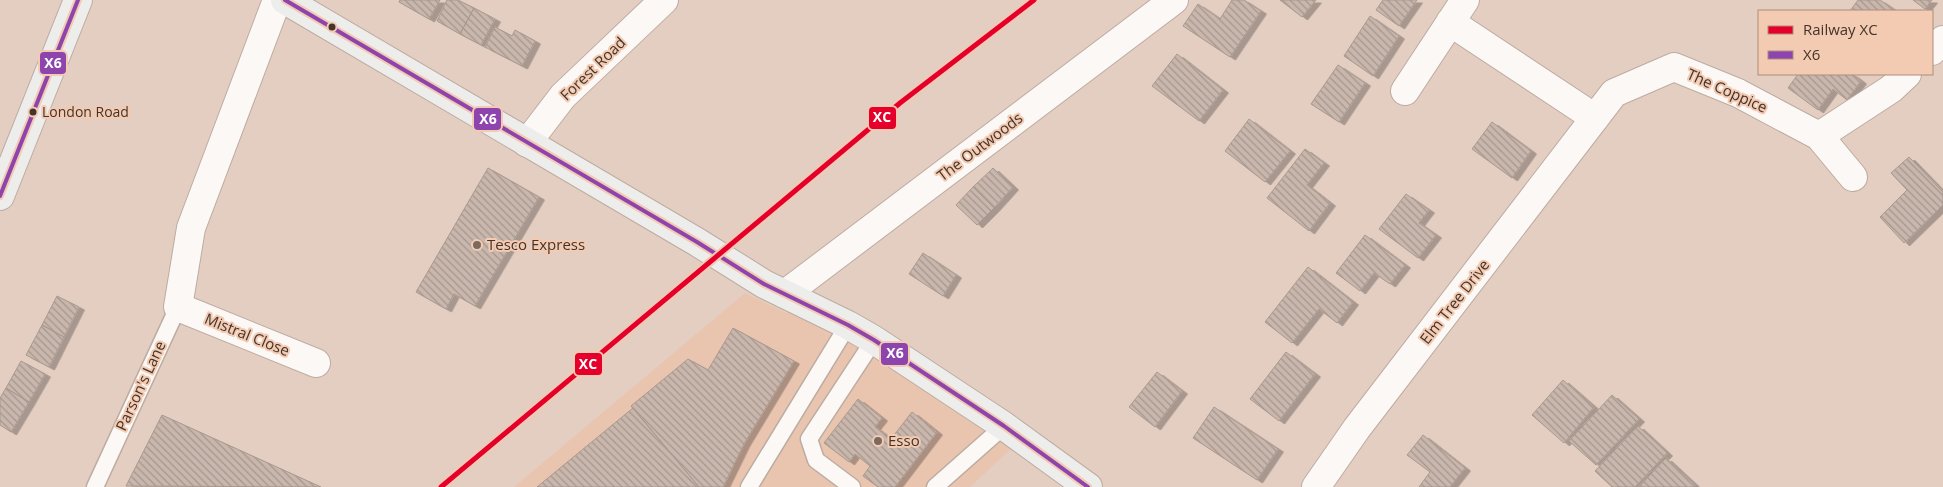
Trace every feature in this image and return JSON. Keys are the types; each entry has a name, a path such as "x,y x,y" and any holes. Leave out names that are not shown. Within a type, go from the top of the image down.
{"main road":[{"path":"0,196 78,0"},
{"path":"285,0 775,289 874,340 1004,426 1088,487"}],"street":[{"name":"Parson's Lane","path":"178,307 191,228 277,0"},
{"name":"Forest Road","path":"527,143 563,96 664,0"},
{"name":"The Outwoods","path":"775,289 1174,0"},
{"path":"1405,91 1465,0"},
{"path":"1450,22 1595,118"},
{"path":"1933,50 1943,40"},
{"name":"The Coppice","path":"1595,118 1614,93 1674,67 1738,93 1819,136 1853,176"},
{"path":"1819,136 1891,89 1906,75"},
{"name":"Elm Tree Drive","path":"1316,487 1357,428 1595,118"},
{"name":"Mistral Close","path":"178,307 316,363"}],"lane":[{"name":"Parson's Lane","path":"95,487 178,307"},
{"path":"749,487 848,325"},
{"path":"852,487 816,460 809,439 874,340"},
{"path":"935,487 1004,426"}],"shaded area":[{"path":"745,293 786,313 802,297 1027,434 970,487 514,487"}],"building":[{"path":"400,0 440,0 429,19 399,2"},
{"path":"447,0 458,0 474,8 460,34 437,21"},
{"path":"1232,0 1244,0 1261,11 1230,57 1183,26 1198,4 1220,19"},
{"path":"1280,0 1316,0 1302,17"},
{"path":"1383,0 1417,0 1399,26 1376,10"},
{"path":"1858,0 1880,0 1895,10 1851,10"},
{"path":"1913,0 1932,0 1925,9"},
{"path":"474,8 495,19 481,45 460,34"},
{"path":"1370,16 1399,36 1373,76 1344,56"},
{"path":"495,27 512,36 515,30 535,41 522,66 485,47"},
{"path":"1177,54 1223,90 1199,121 1152,86"},
{"path":"1338,65 1365,83 1339,122 1311,104"},
{"path":"1797,75 1853,75 1861,81 1847,100 1833,89 1818,110 1788,88"},
{"path":"1249,119 1290,151 1265,182 1225,151"},
{"path":"1492,122 1531,151 1512,178 1472,149"},
{"path":"1305,149 1324,163 1307,185 1330,203 1309,231 1267,198"},
{"path":"1909,157 1943,192 1943,205 1904,243 1880,217 1907,190 1891,173"},
{"name":"Tesco Express","path":"488,168 539,197 475,306 454,294 446,309 416,292"},
{"path":"993,168 1013,187 994,208 973,187"},
{"path":"973,187 994,208 977,225 956,205"},
{"path":"1406,194 1429,210 1419,223 1436,235 1418,258 1379,229"},
{"path":"1365,235 1405,265 1390,284 1374,273 1360,291 1336,273"},
{"path":"923,253 956,275 943,296 909,274"},
{"path":"1308,267 1353,302 1337,323 1319,309 1292,343 1265,322"},
{"path":"57,296 79,307 64,337 42,325"},
{"path":"42,325 64,337 49,367 26,355"},
{"path":"733,328 794,361 744,444 723,487 699,487 631,406 688,359 708,370"},
{"path":"1286,352 1315,374 1279,421 1250,399"},
{"path":"21,361 45,374 29,402 6,388"},
{"path":"1157,372 1182,391 1155,427 1129,407"},
{"path":"1563,380 1594,407 1564,443 1532,415"},
{"path":"6,388 29,402 11,432 0,425 0,398"},
{"path":"1612,395 1639,419 1596,465 1569,441"},
{"name":"Esso","path":"858,399 882,418 875,427 891,439 912,412 937,432 895,487 878,487 863,476 870,466 855,454 849,462 824,443"},
{"path":"1214,407 1278,449 1257,480 1193,438"},
{"path":"633,408 699,487 537,487"},
{"path":"162,415 321,487 126,486"},
{"path":"1638,426 1667,453 1635,487 1612,487 1595,471"},
{"path":"1423,435 1465,468 1450,487 1419,487 1430,472 1407,455"},
{"path":"1666,458 1695,485 1694,487 1639,487"}],"rail line":[{"name":"XC","path":"441,487 900,103 1034,0"}],"transit line":[{"name":"X6","path":"0,196 78,0"},
{"name":"X6","path":"285,0 697,242 764,284 848,325 874,340 1004,426 1088,487"}],"place":[{"name":"London Road","path":"33,112"},
{"name":"Tesco Express","path":"477,245"},
{"name":"Esso","path":"878,441"}]}
